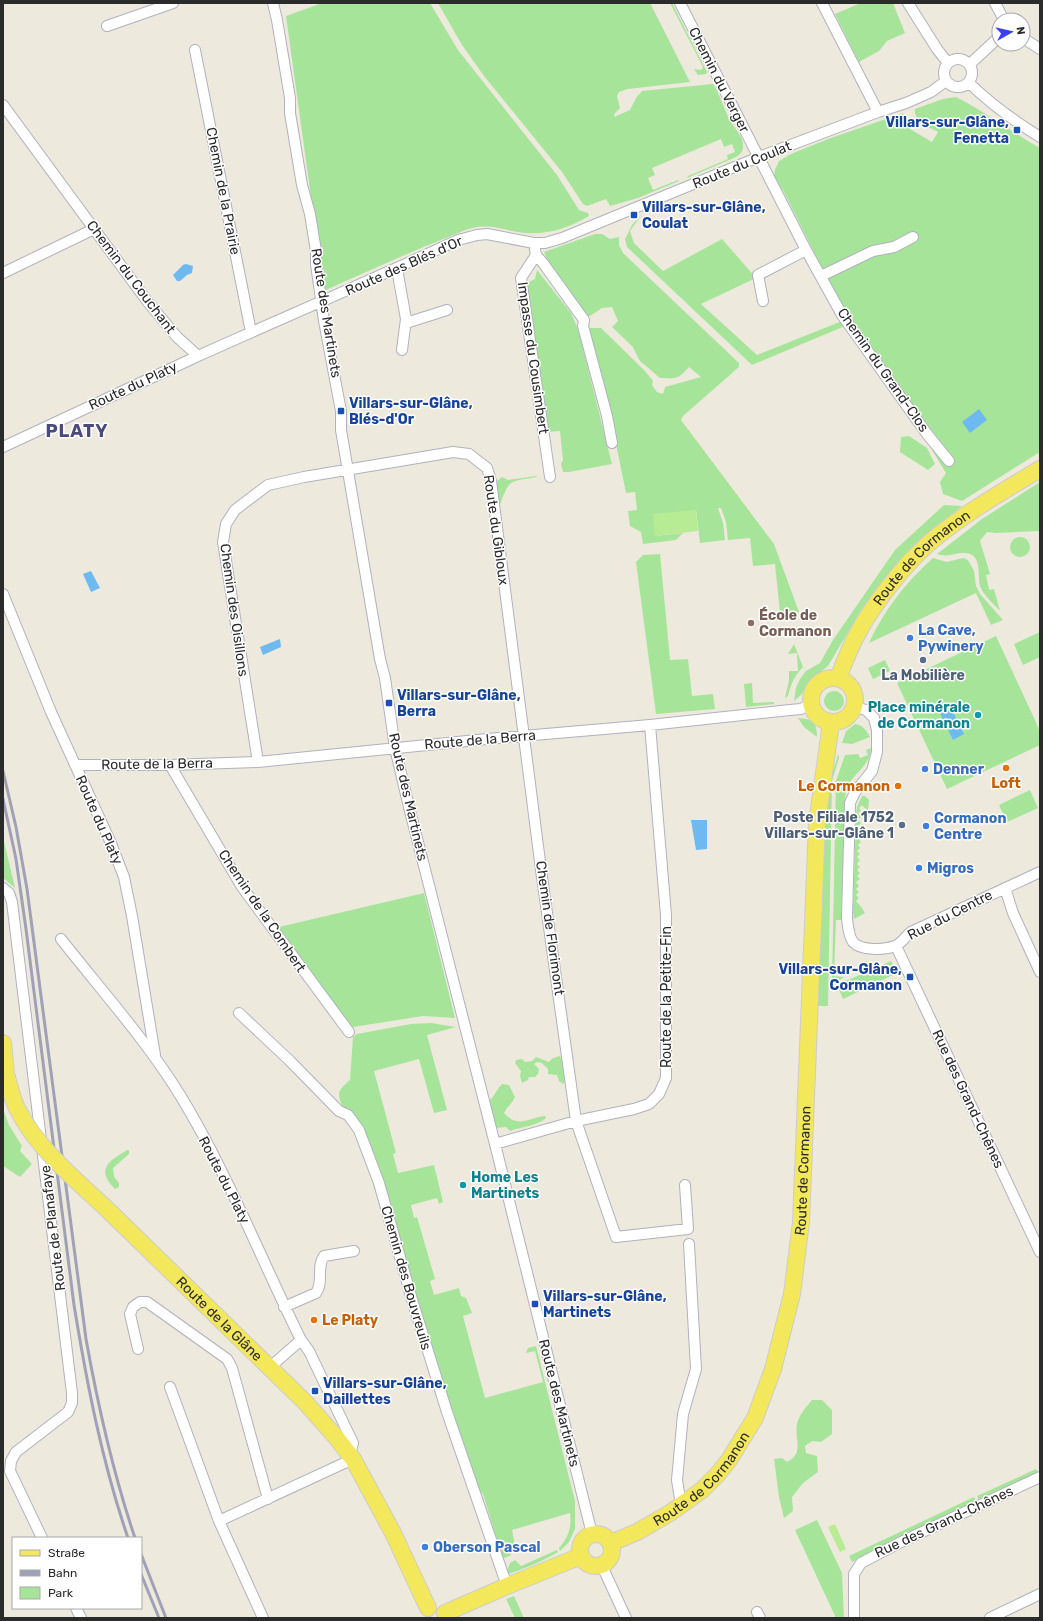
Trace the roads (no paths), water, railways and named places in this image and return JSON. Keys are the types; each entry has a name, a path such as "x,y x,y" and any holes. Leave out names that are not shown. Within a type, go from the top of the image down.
{"main road":[{"name":"Route de Cormanon","path":"838,678 858,631 908,564 929,544 975,509 1040,469"},
{"path":"838,678 844,681 854,691 856,699 855,707 845,720 830,723 822,720 816,715 811,704 811,697 816,686 826,679 838,678"},
{"name":"Route de Cormanon","path":"611,1543 649,1526 702,1490 717,1475 729,1460 755,1418 773,1369 792,1294 801,1222 817,823 830,723"},
{"name":"Route de la Glâne","path":"3,1043 6,1074 13,1097 19,1112 46,1151 305,1402 351,1457 393,1533 426,1613 433,1606 438,1606 445,1616"},
{"path":"592,1534 603,1535 611,1543 613,1550 612,1556 608,1562 602,1566 589,1565 581,1556 581,1542 585,1537 592,1534"},
{"path":"445,1616 507,1586 581,1556"}],"street":[{"path":"106,26 172,3"},
{"name":"Route des Martinets","path":"273,3 279,28 290,98 290,113 302,185 310,214 316,251 316,264 321,303 332,367 337,386 342,430 380,659 385,678 395,748 592,1534"},
{"name":"Chemin du Verger","path":"680,3 759,157"},
{"path":"822,3 878,112"},
{"path":"908,3 937,49 948,63"},
{"path":"995,3 1000,12"},
{"path":"1031,43 1040,49"},
{"path":"970,64 991,44"},
{"name":"Chemin de la Prairie","path":"195,50 251,332"},
{"path":"957,59 964,60 970,64 973,72 969,83 964,86 956,87 950,85 946,81 944,70 948,63 957,59"},
{"name":"Route du Coulat","path":"534,243 545,243 562,238 759,157 878,112 906,103 931,92 946,81"},
{"path":"969,83 1002,112 1040,137"},
{"name":"Chemin du Couchant","path":"3,105 147,301 177,338 198,356"},
{"name":"Chemin du Grand-Clos","path":"759,157 806,250 847,324 949,461"},
{"path":"3,273 94,229"},
{"name":"Route des Blés d'Or","path":"321,303 458,240 477,235 497,235 519,241 534,243"},
{"path":"821,276 873,251 894,247 913,237"},
{"path":"534,243 536,255 543,262 584,320 583,326 607,416 612,443"},
{"path":"763,301 758,275 806,250"},
{"name":"Impasse du Cousimbert","path":"536,255 521,278 550,477"},
{"path":"397,269 406,323 402,350"},
{"path":"198,356 321,303"},
{"path":"406,323 447,310"},
{"name":"Route du Platy","path":"3,447 198,356"},
{"name":"Route du Gibloux","path":"349,470 453,452 469,454 487,468 491,482 525,736"},
{"name":"Chemin des Oisillons","path":"258,762 223,542 226,524 235,510 268,486 304,477 349,470"},
{"name":"Route du Platy","path":"3,594 75,765 110,841 124,877 132,916 155,1057"},
{"name":"Route de la Berra","path":"75,765 170,765 258,762 650,725 790,710 811,704"},
{"name":"Rue du Centre","path":"855,707 866,710 874,718 877,730 878,752 872,771 854,792 850,803 847,918 849,934 854,943 870,949 896,946 911,932 1040,872"},
{"name":"Route de la Petite-Fin","path":"495,1144 576,1121 634,1109 649,1104 659,1094 666,1078 666,915 650,725"},
{"name":"Chemin de Florimont","path":"525,736 542,877 576,1121 616,1237 688,1229 685,1185"},
{"name":"Chemin de la Combert","path":"170,765 242,887 349,1032"},
{"name":"Route de Planafaye","path":"3,888 10,894 12,902 72,1393 72,1402 68,1412 16,1451 11,1461 10,1471 42,1537"},
{"path":"1005,888 1013,913 1040,972"},
{"name":"Route du Platy","path":"61,939 155,1057 198,1127 248,1226 284,1307 301,1340 309,1351 353,1443 351,1457"},
{"name":"Rue des Grand-Chênes","path":"896,946 1040,1252"},
{"name":"Chemin des Bouvreuils","path":"239,1013 290,1061 339,1111 348,1115 359,1130 379,1183 413,1303 447,1412 507,1586"},
{"path":"681,1505 677,1480 683,1414 696,1369 689,1244"},
{"path":"284,1307 316,1293 319,1288 321,1260 324,1256 354,1251"},
{"path":"138,1349 130,1314 133,1307 140,1302 147,1302 227,1359 232,1368 268,1499"},
{"path":"269,1368 301,1340"},
{"path":"170,1387 219,1521 263,1618"},
{"path":"219,1521 268,1499 351,1457"},
{"name":"Rue des Grand-Chênes","path":"854,1618 854,1574 857,1567 866,1560 1040,1477"},
{"path":"602,1566 626,1618"},
{"path":"990,1618 1040,1594"}],"water":[{"path":"186,264 193,266 192,273 180,281 177,281 173,275"},
{"path":"979,409 987,420 970,433 962,422"},
{"path":"91,571 100,588 91,592 83,574"},
{"path":"280,639 281,647 263,655 260,647"},
{"path":"951,708 964,734 953,740 940,713"},
{"path":"691,820 707,820 707,849 696,850"}],"railway":[{"path":"3,771 16,827 27,889 86,1339 107,1439 135,1537"},
{"path":"3,799 16,859 26,929 79,1335 96,1423 110,1481 128,1537"},
{"path":"142,1557 166,1618"},
{"path":"142,1576 159,1618"}],"place":[{"name":"Villars-sur-Glâne, Fenetta","path":"1017,130"},
{"name":"Villars-sur-Glâne, Coulat","path":"634,215"},
{"name":"Villars-sur-Glâne, Blés-d'Or","path":"341,411"},
{"name":"École de Cormanon","path":"751,623"},
{"name":"La Cave, Pywinery","path":"910,638"},
{"name":"La Mobilière","path":"923,660"},
{"name":"Villars-sur-Glâne, Berra","path":"389,703"},
{"name":"Place minérale de Cormanon","path":"978,715"},
{"name":"Loft","path":"1006,768"},
{"name":"Denner","path":"925,769"},
{"name":"Le Cormanon","path":"898,786"},
{"name":"Poste Filiale 1752 Villars-sur-Glâne 1","path":"902,825"},
{"name":"Cormanon Centre","path":"926,826"},
{"name":"Migros","path":"919,868"},
{"name":"Villars-sur-Glâne, Cormanon","path":"910,977"},
{"name":"Home Les Martinets","path":"463,1185"},
{"name":"Villars-sur-Glâne, Martinets","path":"535,1304"},
{"name":"Le Platy","path":"314,1320"},
{"name":"Villars-sur-Glâne, Daillettes","path":"315,1391"},
{"name":"Oberson Pascal","path":"425,1547"}],"district":[{"name":"PLATY","path":"77,431"}]}
